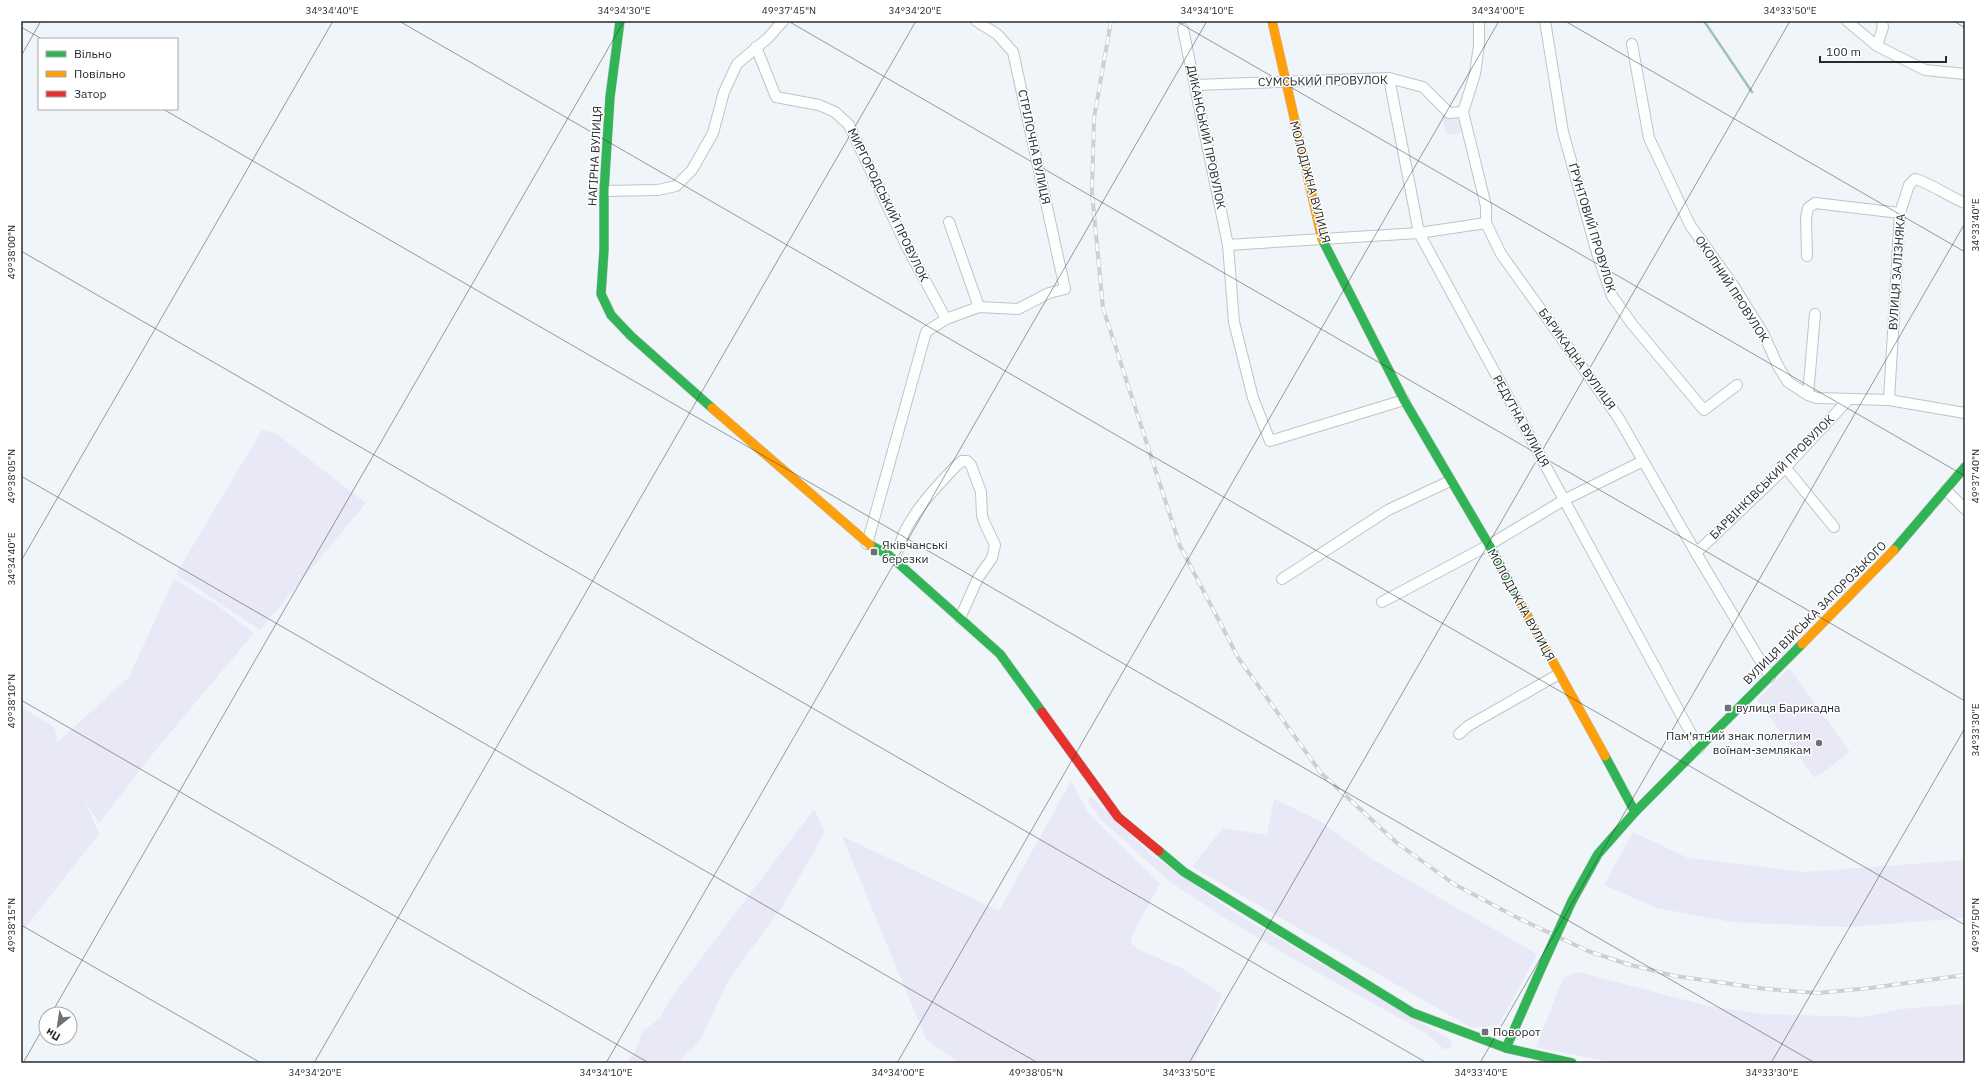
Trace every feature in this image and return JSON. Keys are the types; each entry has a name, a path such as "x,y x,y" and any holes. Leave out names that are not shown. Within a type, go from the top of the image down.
{"street":[{"name":"НАГІРНА ВУЛИЦЯ","path":"620,21 610,97 604,191 604,250 601,294 611,315 631,336 867,544"},
{"path":"604,191 658,190 676,186 692,170 713,133 724,92 737,64 768,38 783,21"},
{"name":"СТРІЛОЧНА ВУЛИЦЯ","path":"976,21 997,34 1013,52 1065,289 1049,292 1018,309 979,307"},
{"name":"МОЛОДІЖНА ВУЛИЦЯ","path":"1272,21 1322,238 1404,400 1450,481 1489,545 1635,812"},
{"path":"1463,112 1475,74 1479,45 1479,21"},
{"name":"ҐРУНТОВИЙ ПРОВУЛОК","path":"1545,21 1563,132 1597,253 1612,296 1632,324 1704,410 1737,385"},
{"path":"1847,21 1877,46 1925,70 1965,74"},
{"path":"1877,46 1882,21"},
{"name":"ДИКАНСЬКИЙ ПРОВУЛОК","path":"1183,28 1228,245"},
{"name":"ОКОПНИЙ ПРОВУЛОК","path":"1632,44 1649,138 1690,226 1764,335 1778,366 1788,382 1808,395 1817,398 1889,400 1965,412"},
{"name":"МИРГОРОДСЬКИЙ ПРОВУЛОК","path":"756,47 776,97 819,105 835,112 849,125 907,247 946,319"},
{"name":"СУМСЬКИЙ ПРОВУЛОК","path":"1195,85 1389,78 1423,87 1449,113 1463,112"},
{"name":"РЕДУТНА ВУЛИЦЯ","path":"1389,78 1419,233 1699,748"},
{"name":"БАРИКАДНА ВУЛИЦЯ","path":"1463,112 1486,206 1486,223 1501,254 1618,417 1696,553 1770,677"},
{"name":"ВУЛИЦЯ ЗАЛІЗНЯКА","path":"1889,400 1900,213 1909,185 1915,179 1922,181 1965,203"},
{"path":"1807,256 1806,218 1808,208 1816,203 1900,213"},
{"path":"949,222 979,307 946,319 926,332 867,544 892,558 1000,654 1118,816 1184,872 1413,1013 1506,1048 1572,1063"},
{"path":"1404,400 1270,441 1253,398 1234,322 1228,245 1419,233 1486,223"},
{"path":"1808,395 1815,314"},
{"name":"БАРВІНКІВСЬКИЙ ПРОВУЛОК","path":"1696,553 1785,467 1848,400"},
{"path":"892,558 898,552 904,533 920,508 956,466 962,461 967,461 971,465 981,492 982,516 995,545 992,558 978,578 960,618"},
{"path":"1382,602 1489,545 1564,500 1643,461"},
{"name":"ВУЛИЦЯ ВІЙСЬКА ЗАПОРОЗЬКОГО","path":"1506,1048 1572,901 1598,854 1635,812 1892,553 1965,466"},
{"path":"1785,467 1834,527"},
{"path":"1282,579 1388,510 1450,481"},
{"path":"1946,490 1965,509"},
{"path":"1459,734 1468,726 1559,674"}],"shaded area":[{"path":"1441,115 1460,119 1463,132 1447,135"},
{"path":"262,430 275,433 366,503 260,630 176,574"},
{"path":"174,579 215,604 254,633 158,747 99,823 84,800 99,834 21,933 21,707 54,727 58,742 129,677"},
{"path":"1789,668 1850,752 1815,778 1757,700"},
{"path":"1071,781 1089,814 1160,884 1132,935 1131,943 1140,950 1181,968 1222,994 1194,1063 960,1063 926,1039 842,836 999,911"},
{"path":"1091,796 1148,852 1232,911 1451,1040 1451,1046 1445,1050 1426,1033 1290,957 1225,918 1169,881 1101,820 1088,801"},
{"path":"1274,799 1320,821 1372,859 1537,954 1499,1025 1472,1028 1192,867 1223,828 1267,835"},
{"path":"814,809 825,832 784,904 729,979 699,1042 676,1063 626,1063 636,1050 642,1032 661,1017 669,1001"},
{"path":"1633,832 1688,858 1804,872 1965,860 1965,918 1846,927 1731,922 1657,908 1604,885"},
{"path":"1578,972 1708,1006 1765,1014 1865,1017 1901,1009 1965,1004 1965,1063 1615,1063 1536,1047 1563,978"}],"waterway":[{"path":"1704,21 1752,92"}],"railway":[{"path":"1111,21 1094,118 1092,193 1103,308 1180,546 1239,659 1321,773 1397,843 1454,884 1516,917 1588,951 1627,964 1675,976 1766,989 1818,993 1870,988 1965,975"}],"traffic: fast":[{"path":"620,21 610,97 604,191 604,250 601,294 611,315 631,336 712,408"},
{"path":"1322,239 1404,400 1489,545 1521,604"},
{"path":"1894,550 1965,467"},
{"path":"870,545 889,555 1000,654 1042,712"},
{"path":"1572,901 1598,854 1635,812 1802,644"},
{"path":"1605,756 1635,812"},
{"path":"1159,851 1184,872 1413,1013 1506,1048 1572,1063"},
{"path":"1544,962 1572,901"},
{"path":"1506,1048 1544,962"}],"traffic: slow":[{"path":"1272,21 1322,239"},
{"path":"712,408 870,545"},
{"path":"1802,644 1894,550"},
{"path":"1521,604 1605,756"}],"traffic: jam":[{"path":"1042,712 1118,817 1159,851"}],"place":[{"name":"Яківчанські березки","path":"874,552"},
{"name":"вулиця Барикадна","path":"1728,708"},
{"name":"Пам'ятний знак полеглим воїнам-землякам","path":"1819,743"},
{"name":"Поворот","path":"1485,1032"}]}
